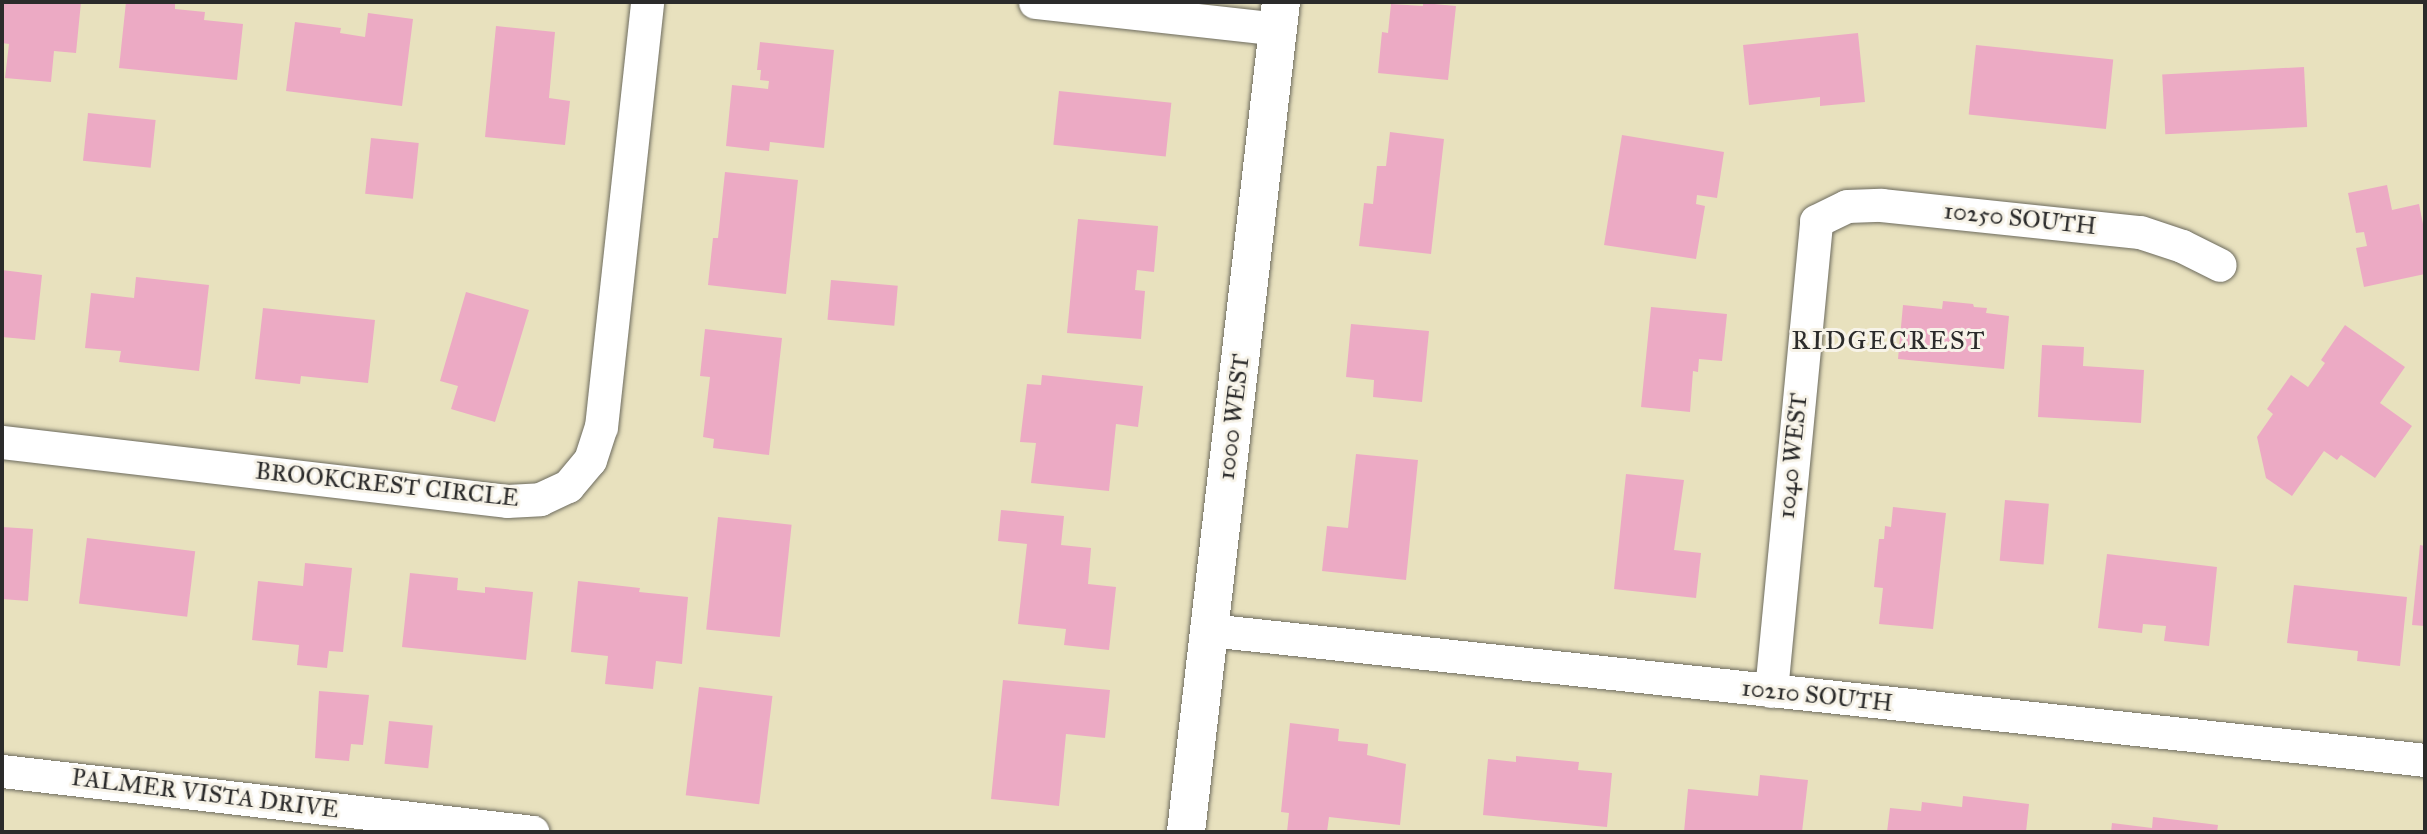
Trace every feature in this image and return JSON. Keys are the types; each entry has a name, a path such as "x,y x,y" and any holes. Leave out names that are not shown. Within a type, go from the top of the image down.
{"street":[{"name":"BROOKCREST CIRCLE","path":"2,442 507,501 540,499 568,486 590,460 601,427 647,2"},
{"path":"1035,2 1280,15"},
{"name":"1000 WEST","path":"1186,832 1280,15"},
{"name":"10250 SOUTH","path":"1816,221 1847,206 1881,205 2140,232 2182,246 2220,265"},
{"name":"1040 WEST","path":"1771,691 1816,221"},
{"name":"10210 SOUTH","path":"1209,631 2425,760"},
{"name":"PALMER VISTA DRIVE","path":"2,771 533,832"}],"building":[{"path":"2,2 81,2 76,53 54,51 51,82 5,78 9,44 2,43"},
{"path":"126,2 175,2 175,9 205,12 204,20 243,24 237,80 119,68"},
{"path":"1423,3 1456,6 1448,80 1378,73 1382,32 1388,33 1391,4 1423,6"},
{"path":"368,13 413,19 402,106 286,91 295,22 341,28 340,33 365,37"},
{"path":"496,26 555,32 549,98 570,101 565,145 485,137"},
{"path":"1858,33 1865,102 1820,106 1820,97 1749,105 1743,45"},
{"path":"760,42 834,50 824,148 770,142 769,151 726,146 732,85 768,89 769,81 760,80 761,70 757,70"},
{"path":"1976,45 2113,59 2106,129 1969,115"},
{"path":"2304,67 2307,127 2165,134 2162,74"},
{"path":"1059,91 1171,103 1166,157 1053,145"},
{"path":"88,113 156,120 151,168 83,161"},
{"path":"1390,132 1444,139 1431,254 1359,246 1364,203 1373,204 1377,166 1386,166"},
{"path":"1622,135 1724,152 1717,198 1697,195 1696,204 1705,206 1696,259 1604,245"},
{"path":"371,138 419,143 413,199 365,194"},
{"path":"725,172 798,180 786,294 708,285 713,238 718,238"},
{"path":"2387,185 2392,210 2419,204 2425,234 2425,274 2364,287 2356,248 2367,246 2364,232 2356,233 2348,193"},
{"path":"1078,219 1158,226 1154,272 1137,270 1135,290 1145,291 1141,339 1067,333"},
{"path":"2,270 42,275 35,340 2,337"},
{"path":"136,277 209,285 199,371 119,362 121,351 85,348 91,293 134,298"},
{"path":"831,280 898,286 894,326 828,320"},
{"path":"466,292 529,310 495,422 451,409 458,386 440,381"},
{"path":"1943,301 1973,304 1974,307 1987,308 1986,313 2009,316 2004,369 1898,359 1903,305 1942,309"},
{"path":"1651,307 1727,314 1722,361 1699,359 1698,372 1693,371 1690,412 1641,407"},
{"path":"263,308 375,320 368,383 301,376 300,384 255,379"},
{"path":"1351,324 1429,331 1422,402 1373,397 1374,380 1346,377"},
{"path":"2345,325 2405,367 2380,403 2412,426 2375,478 2341,455 2337,460 2324,451 2292,496 2266,478 2257,437 2273,414 2267,409 2291,375 2308,387 2325,363 2321,360"},
{"path":"705,329 782,338 769,455 713,448 714,439 703,437 710,377 700,376"},
{"path":"2042,345 2084,347 2083,366 2144,370 2141,423 2038,417"},
{"path":"1042,375 1143,386 1138,427 1116,424 1109,491 1031,483 1036,443 1020,442 1027,384 1041,385"},
{"path":"1356,454 1418,460 1406,580 1322,571 1327,526 1348,528"},
{"path":"1626,474 1684,480 1674,550 1701,553 1696,598 1614,589"},
{"path":"2005,500 2049,504 2044,565 2000,561"},
{"path":"1893,507 1946,513 1933,629 1879,624 1883,588 1874,587 1879,539 1884,539 1885,526 1891,527"},
{"path":"1001,510 1064,516 1061,545 1091,548 1088,584 1116,587 1109,650 1064,645 1066,629 1018,624 1027,544 998,541"},
{"path":"718,517 792,525 780,637 706,629"},
{"path":"2,527 33,529 28,601 2,599"},
{"path":"87,538 195,551 187,617 79,604"},
{"path":"2420,545 2425,546 2425,626 2412,625"},
{"path":"2107,554 2217,567 2209,646 2164,641 2166,626 2143,624 2142,633 2098,628"},
{"path":"305,563 352,568 343,652 329,651 327,668 297,665 299,645 252,640 258,581 303,586"},
{"path":"410,573 458,578 457,590 485,593 485,587 533,592 526,660 402,647"},
{"path":"578,581 640,588 639,592 688,597 682,664 656,661 653,689 605,684 608,656 571,652"},
{"path":"2294,585 2407,597 2400,666 2357,661 2358,651 2287,643"},
{"path":"1003,680 1110,690 1105,738 1066,734 1059,806 991,799"},
{"path":"699,687 772,696 759,804 686,795"},
{"path":"319,691 369,695 363,745 351,744 349,761 315,758"},
{"path":"389,721 433,726 428,768 385,764"},
{"path":"1290,723 1339,729 1338,741 1368,744 1367,755 1406,764 1400,825 1329,817 1327,832 1287,832 1289,813 1281,812"},
{"path":"1516,756 1579,762 1578,770 1612,773 1607,827 1483,815 1488,759 1516,762"},
{"path":"1760,775 1808,780 1802,832 1684,832 1688,789 1758,796"},
{"path":"1963,796 2029,804 2026,832 1887,832 1890,808 1921,811 1922,802 1962,807"},
{"path":"2153,817 2218,825 2217,832 2111,832 2112,823 2152,828"}],"district":[{"name":"RIDGECREST","path":"1889,341"}]}
